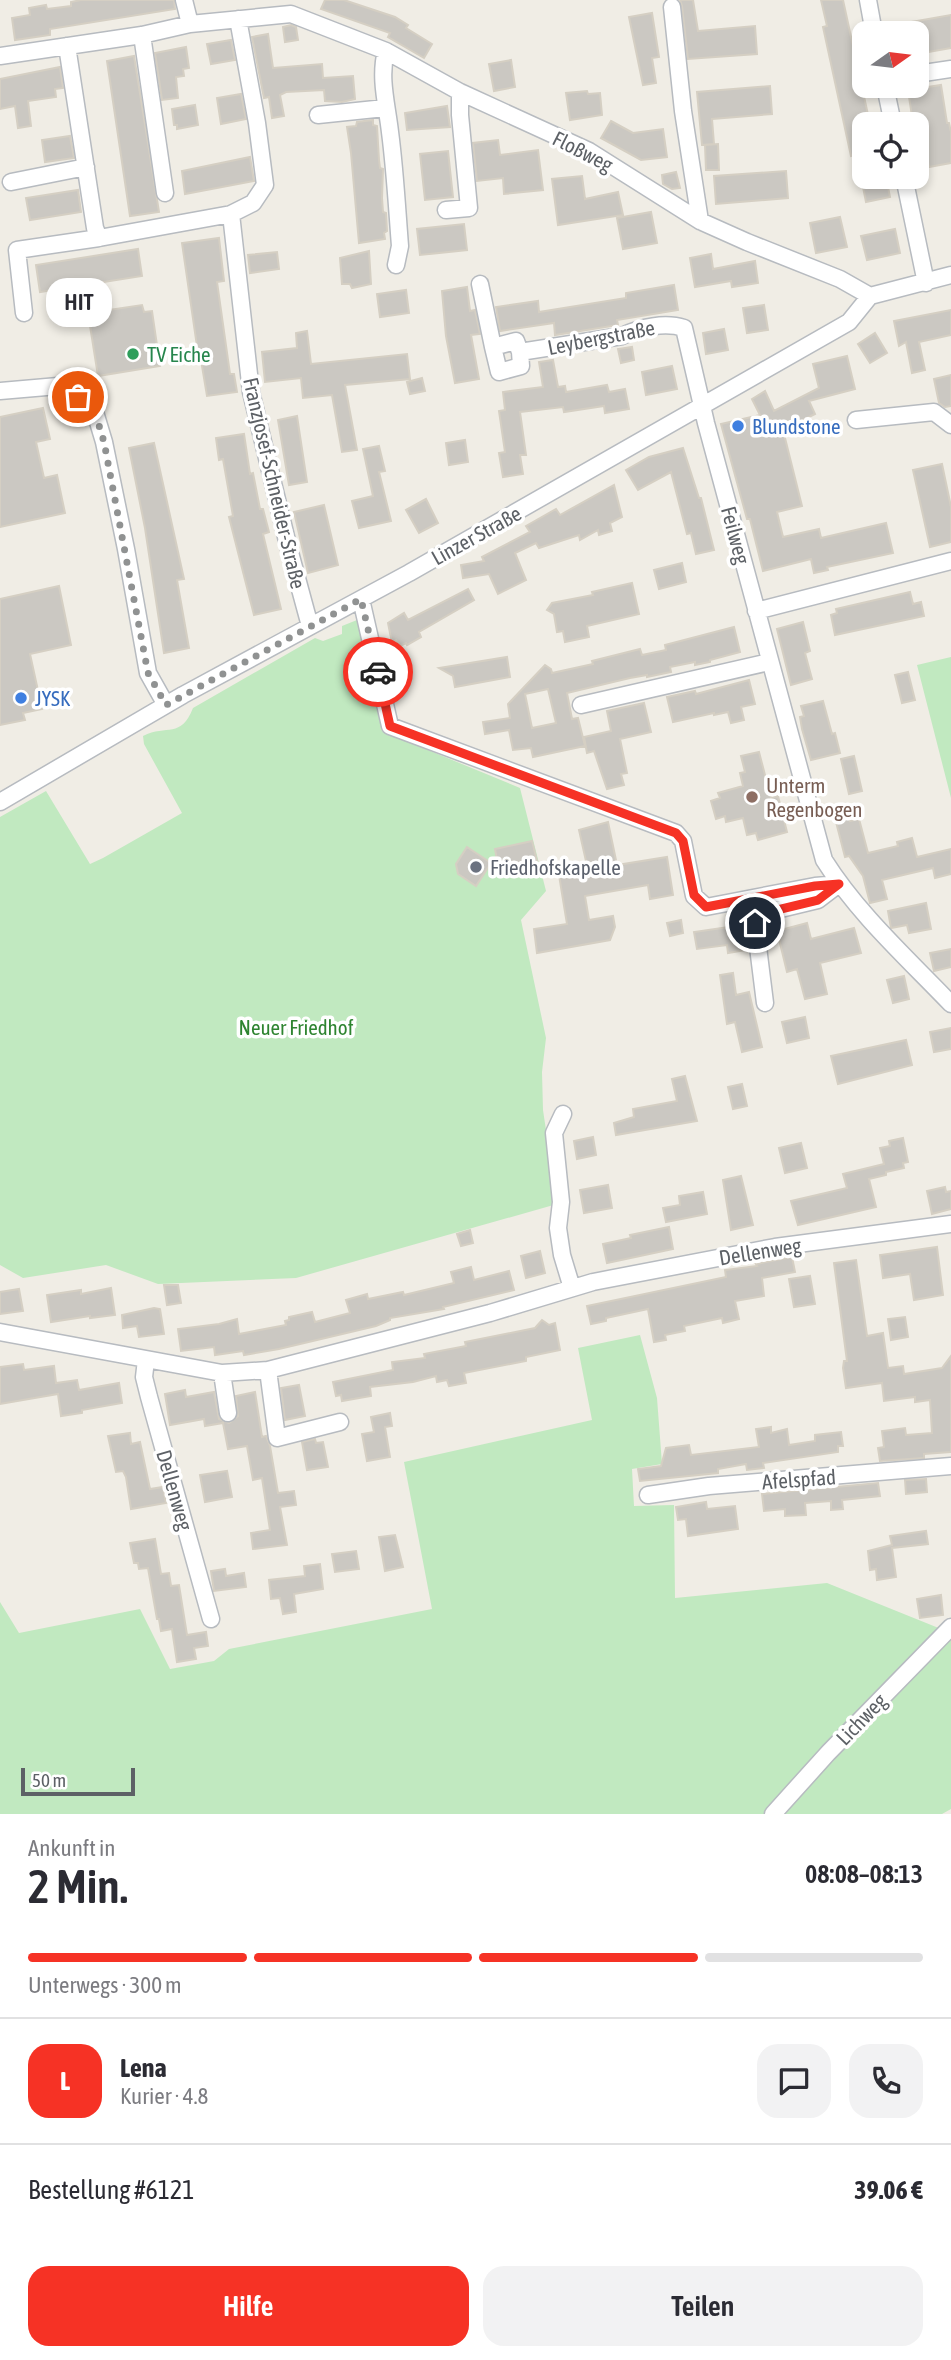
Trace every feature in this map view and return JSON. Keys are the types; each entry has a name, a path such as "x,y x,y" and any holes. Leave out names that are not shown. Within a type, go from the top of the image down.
{"street":[{"path":"184,0 190,24"},
{"path":"868,0 872,21"},
{"name":"Floßweg","path":"0,56 142,35 190,24 238,19 284,6 386,51 460,93 589,151 700,221 840,279 870,296"},
{"path":"672,7 683,111 700,221"},
{"path":"24,313 18,250 99,239 231,214 253,204 265,185 257,122 238,19"},
{"path":"142,35 165,193"},
{"path":"67,46 95,228 99,239"},
{"path":"386,51 382,65 385,108 390,130 400,246 396,265"},
{"path":"929,72 951,69"},
{"path":"446,210 469,208 460,93"},
{"path":"318,114 385,108"},
{"path":"11,182 86,167"},
{"path":"906,189 926,283"},
{"name":"Franzjosef-Schneider-Straße","path":"231,214 251,392 310,626"},
{"path":"870,296 951,275"},
{"path":"480,284 493,347"},
{"name":"Linzer Straße","path":"0,802 166,705 361,599 849,322 870,296"},
{"name":"Leybergstraße","path":"520,352 622,336 671,324 684,328 702,407"},
{"name":"Leybergstraße","path":"516,341 520,352 521,366 499,372 493,347 516,341"},
{"path":"0,391 58,386 78,397 95,412 104,442 148,673 166,705"},
{"name":"Feilweg","path":"702,407 824,860 839,884 951,1004"},
{"path":"856,420 933,412 951,425"},
{"path":"756,611 951,561"},
{"path":"361,599 390,726 676,833 683,841 694,895 706,907 815,886 839,884"},
{"path":"581,705 769,662"},
{"path":"765,1003 755,923 764,913 818,900 839,884"},
{"path":"563,1114 554,1133 561,1202 558,1228 562,1255 572,1288"},
{"name":"Dellenweg","path":"0,1332 222,1373 268,1370 490,1313 593,1282 775,1247 951,1224"},
{"name":"Dellenweg","path":"146,1360 144,1377 149,1397 211,1619"},
{"path":"268,1370 277,1438 341,1422"},
{"path":"222,1373 229,1413"},
{"name":"Afelspfad","path":"648,1495 709,1486 951,1466"},
{"name":"Lichweg","path":"773,1814 951,1626"}],"green space":[{"name":"Neuer Friedhof","path":"357,620 382,731 520,788 546,891 521,920 546,1038 542,1072 543,1110 557,1204 296,1278 158,1284 106,1265 23,1278 0,1265 0,817 46,791 90,864 103,858 182,813 144,744 143,736 184,724 193,708 315,638 323,641 342,634 342,626"},
{"path":"951,657 951,798 917,665"},
{"path":"640,1335 657,1398 662,1464 632,1469 634,1506 674,1505 675,1598 827,1583 951,1633 951,1809 942,1814 0,1814 0,1602 19,1633 140,1609 170,1669 214,1661 229,1649 432,1609 404,1462 592,1420 578,1348"}],"building":[{"path":"174,0 175,9 50,29 50,35 15,40 12,18 30,15 29,8 46,5 47,9 71,6 71,2"},
{"path":"325,0 344,0 395,17 408,25 406,28 432,44 424,58 388,37 390,33 321,9"},
{"path":"680,0 693,0 698,31 755,26 757,54 688,59"},
{"path":"821,0 843,0 852,41 852,98 864,98 867,112 852,112 851,156 823,27 827,26"},
{"path":"652,13 659,57 652,58 656,83 643,85 629,17"},
{"path":"951,15 951,48 929,52 929,21 917,21"},
{"path":"283,27 296,27 298,40 285,42"},
{"path":"268,34 273,68 322,64 323,78 353,76 355,99 342,102 325,101 324,90 286,92 280,95 284,116 272,118 269,97 264,98 252,37"},
{"path":"231,40 235,60 211,64 207,44"},
{"path":"186,47 189,68 183,69 184,76 176,77 178,98 162,100 155,53"},
{"path":"134,56 159,212 130,216 107,61"},
{"path":"511,60 515,87 494,91 489,64"},
{"path":"60,67 63,88 55,89 56,97 28,101 31,126 18,128 15,106 0,109 0,79"},
{"path":"941,85 951,132 951,163 929,167 929,112 911,112 909,98 929,98 929,87"},
{"path":"770,86 772,114 712,119 714,144 702,145 697,92"},
{"path":"587,91 588,94 600,93 602,115 570,120 566,93"},
{"path":"241,94 246,119 221,124 217,98"},
{"path":"195,105 198,125 177,129 172,109"},
{"path":"447,106 450,127 407,130 405,113"},
{"path":"373,120 373,125 377,126 380,168 383,169 382,198 387,231 384,233 385,239 359,243 347,127 356,126 357,122"},
{"path":"611,121 633,133 663,129 667,157 641,160 601,138"},
{"path":"70,136 74,158 45,162 42,140"},
{"path":"498,140 500,155 538,150 543,190 504,194 503,178 477,181 473,143"},
{"path":"718,144 719,170 706,170 705,145"},
{"path":"448,151 453,197 425,200 420,154"},
{"path":"250,157 254,181 185,194 182,171"},
{"path":"786,171 788,198 716,204 714,176"},
{"path":"676,172 680,188 672,189 663,184 662,175"},
{"path":"582,176 585,199 618,192 623,215 558,225 552,179"},
{"path":"863,189 888,189 890,197 866,202"},
{"path":"78,190 81,212 30,220 26,198"},
{"path":"651,212 657,243 623,249 617,218"},
{"path":"840,217 847,247 816,253 810,223"},
{"path":"464,224 467,250 420,255 417,229"},
{"path":"895,229 900,253 867,260 861,236"},
{"path":"219,238 224,281 217,282 230,374 234,374 237,392 207,396 182,243"},
{"path":"138,249 142,276 40,292 36,265"},
{"path":"369,251 371,284 352,288 350,284 342,284 340,258"},
{"path":"277,252 279,269 250,273 248,255"},
{"path":"711,254 713,269 755,261 758,283 732,287 731,281 695,287 690,258"},
{"path":"674,285 678,310 617,320 618,325 555,335 554,323 500,331 496,307 538,301 539,312 626,298 626,293"},
{"path":"467,287 470,311 475,310 480,334 471,335 479,379 455,383 446,336 442,291"},
{"path":"406,290 409,313 380,317 377,294"},
{"path":"142,305 144,312 152,311 160,366 98,376 88,313"},
{"path":"764,305 768,330 747,333 743,308"},
{"path":"951,310 951,335 919,342 925,370 912,373 906,342 899,346 894,321"},
{"path":"724,329 728,350 706,354 703,333"},
{"path":"307,331 311,364 407,354 410,379 345,385 357,450 342,452 332,395 303,398 301,378 265,382 262,352 297,348 296,333"},
{"path":"875,333 887,353 870,363 858,344"},
{"path":"632,347 634,360 621,363 618,349"},
{"path":"847,356 855,389 809,401 815,414 783,430 802,506 777,512 783,537 819,529 821,538 886,523 893,553 827,567 828,570 814,573 811,559 763,571 721,424 760,415 752,399 765,391 774,411 819,388 813,364"},
{"path":"553,360 558,387 565,386 566,392 607,385 609,392 625,389 629,409 605,413 604,406 564,412 563,407 520,412 526,455 520,455 523,474 503,477 499,453 505,452 499,411 505,410 503,392 543,387 539,362"},
{"path":"672,366 677,389 646,395 642,372"},
{"path":"951,375 951,406 945,407 939,403 934,379"},
{"path":"422,378 425,391 410,394 407,382"},
{"path":"43,408 50,439 36,442 44,478 57,475 65,513 0,527 0,417"},
{"path":"297,416 307,482 289,485 278,420"},
{"path":"244,434 250,474 253,473 260,509 263,509 269,532 263,534 281,609 254,615 229,517 233,516 223,459 219,460 216,438"},
{"path":"465,440 468,462 449,465 446,443"},
{"path":"154,443 184,579 177,580 189,648 164,653 145,528 129,448"},
{"path":"379,446 385,471 379,472 391,521 359,528 352,501 373,496 363,449"},
{"path":"683,448 701,498 714,550 696,554 691,533 687,534 671,472 638,490 626,470 649,457"},
{"path":"942,464 951,507 951,542 930,547 913,470"},
{"path":"614,485 622,517 610,523 612,531 599,535 598,530 580,540 579,535 539,548 536,543 515,553 526,580 498,594 489,574 463,578 461,565 484,561 482,557 530,532 526,526 556,509 560,515"},
{"path":"426,499 438,523 419,533 406,510"},
{"path":"324,505 338,565 308,573 294,512"},
{"path":"682,563 686,582 659,589 654,570"},
{"path":"632,583 639,614 587,626 589,637 565,642 563,631 557,632 554,614 547,610 552,603 593,595 592,592"},
{"path":"59,586 71,645 30,654 42,709 23,713 25,720 0,725 0,599"},
{"path":"468,589 474,600 419,632 421,637 407,645 406,643 400,646 396,640 392,643 388,623 404,613 408,620"},
{"path":"910,592 913,604 921,602 924,616 835,635 831,615 837,613 836,609"},
{"path":"803,622 810,651 805,653 812,679 791,685 777,629"},
{"path":"734,627 740,652 710,662 670,667 671,672 630,678 567,693 572,719 578,718 585,746 533,757 531,748 513,750 509,730 485,734 483,722 510,718 508,704 545,665 552,673 593,664 592,661 640,649 642,655 666,650 665,645","holes":["548,689 556,723 532,728 525,694"]},
{"path":"507,657 510,677 455,687 453,676 439,668"},
{"path":"908,672 915,700 902,703 895,675"},
{"path":"749,680 755,704 741,707 744,720 731,723 728,712 673,722 667,697 695,691 696,694"},
{"path":"823,701 840,753 811,760 802,729 800,717 804,716 801,706"},
{"path":"644,703 651,732 620,739 627,773 621,774 624,785 607,789 594,751 587,753 584,737 611,731 607,711"},
{"path":"759,752 771,798 778,796 787,832 758,840 756,833 747,835 743,818 726,822 725,816 716,819 711,801 720,798 718,793 743,786 740,773 745,772 741,756"},
{"path":"854,756 862,791 849,794 841,759"},
{"path":"849,818 850,821 859,819 868,853 898,846 897,842 912,838 917,857 951,849 951,874 935,878 933,868 882,880 887,899 870,903 863,876 849,856 845,857 836,822"},
{"path":"608,822 617,865 667,857 673,895 650,899 648,885 585,896 589,920 613,916 615,927 610,940 537,953 534,929 567,924 559,875 588,870 579,830"},
{"path":"532,841 539,869 500,877 495,849"},
{"name":"Friedhofskapelle","path":"467,847 491,863 476,886 458,874 456,864"},
{"path":"926,903 931,929 909,933 907,925 891,928 888,911"},
{"path":"681,920 683,933 670,936 667,923"},
{"path":"807,923 811,939 854,928 861,953 820,963 827,994 805,999 797,969 787,972 777,931"},
{"path":"743,925 746,950 728,953 727,945 697,949 694,932"},
{"path":"951,949 951,967 934,971 930,953"},
{"path":"733,973 736,995 749,992 762,1047 742,1052 735,1022 727,1024 720,975"},
{"path":"904,976 909,999 893,1003 887,980"},
{"path":"805,1017 809,1038 787,1043 782,1022"},
{"path":"951,1028 951,1049 934,1052 930,1032"},
{"path":"906,1040 912,1065 838,1084 831,1056"},
{"path":"685,1076 697,1121 616,1135 614,1123 634,1117 633,1109 677,1101 672,1079"},
{"path":"742,1084 747,1106 733,1109 728,1087"},
{"path":"593,1137 596,1155 577,1159 574,1141"},
{"path":"903,1138 908,1162 903,1163 904,1168 869,1179 876,1207 798,1225 791,1201 847,1188 843,1174 884,1164 880,1148 890,1146 889,1141"},
{"path":"801,1143 807,1168 785,1173 779,1148"},
{"path":"741,1176 753,1225 731,1230 723,1180"},
{"path":"608,1185 612,1208 584,1213 580,1190"},
{"path":"945,1187 946,1192 951,1191 951,1209 932,1214 927,1191"},
{"path":"703,1192 707,1214 666,1222 663,1208 680,1205 679,1196"},
{"path":"669,1227 673,1249 607,1263 603,1244"},
{"path":"470,1230 473,1243 461,1246 457,1234"},
{"path":"937,1247 943,1295 914,1300 910,1274 883,1278 880,1255"},
{"path":"540,1251 545,1273 526,1278 521,1256"},
{"path":"792,1257 795,1272 762,1278 764,1296 735,1301 739,1319 723,1323 722,1318 684,1326 685,1331 665,1335 666,1340 654,1342 648,1309 591,1324 587,1306 726,1277 725,1270 757,1266 756,1264"},
{"path":"856,1260 867,1336 883,1333 888,1368 903,1366 904,1374 942,1368 951,1356 951,1452 924,1454 924,1458 880,1461 878,1448 884,1447 882,1431 905,1428 906,1435 932,1433 930,1400 915,1402 915,1397 884,1401 882,1383 846,1388 843,1368 844,1361 847,1361 834,1263"},
{"path":"471,1267 474,1280 509,1271 514,1290 443,1307 444,1309 390,1318 376,1326 279,1349 244,1355 243,1351 215,1355 214,1347 181,1351 178,1329 237,1319 239,1334 286,1325 285,1321 289,1320 289,1317 312,1312 315,1322 350,1313 346,1300 367,1294 368,1299 403,1292 404,1295 454,1283 451,1272"},
{"path":"810,1276 815,1304 794,1307 789,1279"},
{"path":"164,1285 178,1285 181,1303 167,1305"},
{"path":"111,1288 115,1315 51,1322 47,1295 81,1290 81,1294"},
{"path":"19,1289 23,1311 0,1314 0,1292"},
{"path":"160,1309 164,1334 139,1337 137,1326 123,1328 122,1315"},
{"path":"905,1317 908,1337 891,1340 888,1319"},
{"path":"542,1320 549,1325 555,1323 560,1350 526,1357 526,1361 464,1373 466,1383 449,1386 447,1380 437,1382 436,1376 413,1382 370,1387 371,1396 342,1401 341,1395 336,1396 333,1382 393,1370 392,1362 425,1358 424,1354 466,1346 465,1342 535,1328"},
{"path":"23,1364 24,1370 54,1366 56,1383 77,1380 79,1390 119,1383 122,1403 61,1416 58,1394 0,1404 0,1367"},
{"path":"299,1385 305,1416 285,1420 281,1388"},
{"path":"185,1390 186,1397 214,1392 219,1419 229,1423 238,1416 236,1396 255,1392 262,1437 266,1436 270,1446 278,1493 294,1491 296,1505 280,1507 287,1545 253,1549 251,1533 270,1530 262,1478 253,1480 247,1446 228,1449 223,1423 205,1426 204,1419 170,1425 165,1394"},
{"path":"390,1413 392,1426 385,1427 390,1457 367,1461 362,1434 374,1432 371,1417"},
{"path":"771,1427 771,1433 787,1429 789,1445 815,1441 815,1435 841,1432 843,1446 838,1446 838,1452 763,1463 764,1468 747,1470 746,1464 718,1469 718,1473 640,1481 638,1469 661,1466 666,1448 689,1445 691,1455 759,1447 756,1429"},
{"path":"130,1433 131,1444 140,1442 150,1489 163,1487 166,1503 131,1509 126,1477 123,1471 116,1472 108,1436"},
{"path":"315,1439 316,1443 323,1442 328,1467 307,1470 302,1442"},
{"path":"227,1471 232,1497 205,1502 200,1475"},
{"path":"926,1479 927,1492 906,1494 905,1480"},
{"path":"878,1483 880,1496 842,1500 843,1509 831,1510 831,1501 805,1503 806,1515 785,1516 785,1509 764,1511 762,1494"},
{"path":"706,1502 707,1509 735,1506 738,1529 688,1536 686,1519 678,1520 676,1507"},
{"path":"926,1531 928,1544 892,1548 896,1577 877,1580 876,1569 870,1570 868,1551 892,1545 890,1536"},
{"path":"395,1535 403,1567 385,1571 379,1537"},
{"path":"155,1539 161,1574 169,1573 171,1586 179,1585 187,1635 206,1632 208,1646 194,1648 196,1659 177,1662 172,1629 161,1631 157,1619 148,1568 139,1569 138,1563 134,1563 130,1543"},
{"path":"356,1551 359,1569 335,1572 332,1554"},
{"path":"320,1564 323,1589 294,1594 296,1612 283,1614 280,1598 271,1599 269,1580 305,1576 304,1566"},
{"path":"225,1569 226,1576 244,1573 246,1587 214,1591 211,1571"},
{"path":"941,1595 943,1615 920,1618 917,1599"}],"way so far":[{"path":"78,397 95,412 104,442 148,673 166,705 361,599 378,672"}],"place":[{"name":"TV Eiche","path":"133,354"},
{"name":"HIT","path":"78,397"},
{"name":"Blundstone","path":"738,426"},
{"name":"JYSK","path":"21,698"},
{"name":"Unterm Regenbogen","path":"752,797"},
{"name":"Friedhofskapelle","path":"476,867"}],"route":[{"path":"378,672 390,726 676,833 683,841 694,895 706,907 815,886 839,884 818,900 764,913 755,923"}]}
